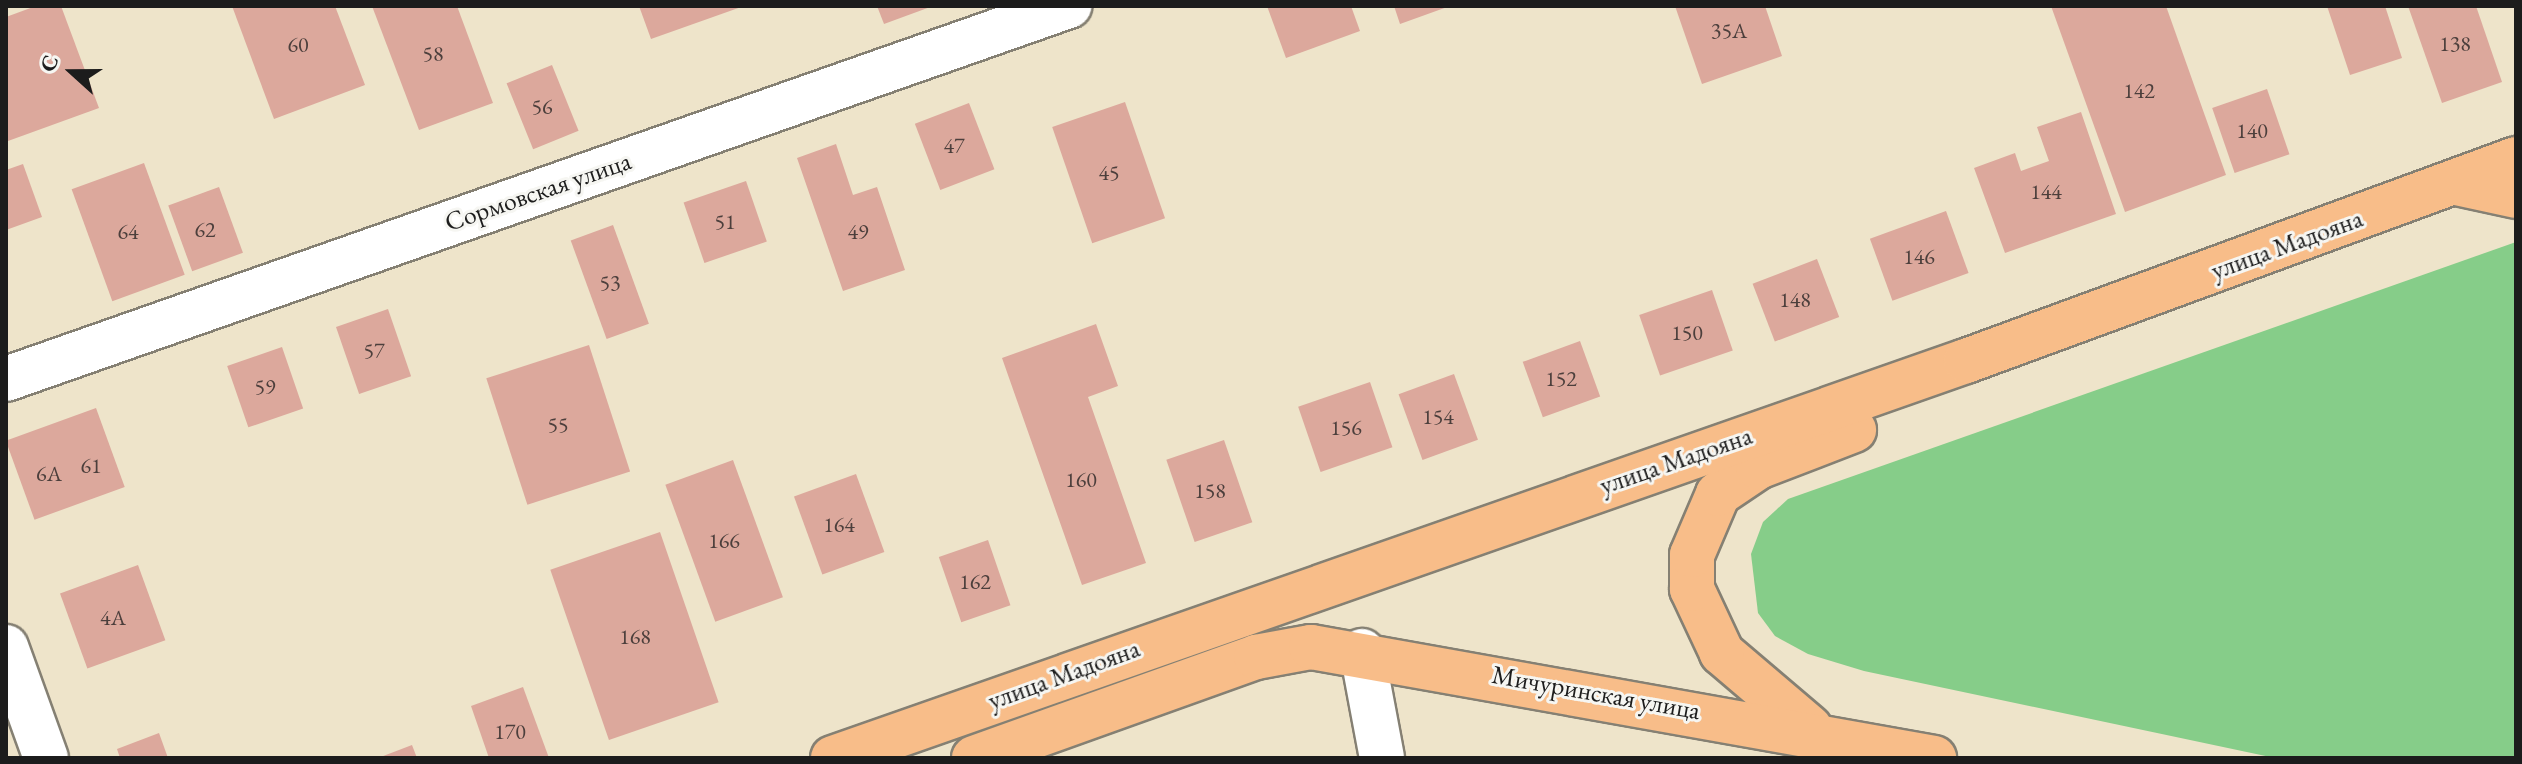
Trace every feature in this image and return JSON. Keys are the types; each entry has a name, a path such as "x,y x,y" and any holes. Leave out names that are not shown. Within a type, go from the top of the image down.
{"main road":[{"name":"улица Мадояна","path":"833,758 1966,361 2516,159"},
{"path":"2456,183 2516,196"},
{"path":"1817,733 1722,653 1702,619 1692,589 1701,524 1718,494 1758,467 1947,395 1966,361"},
{"name":"Мичуринская улица","path":"1256,657 1311,647 1362,651 1817,733 1934,758"},
{"name":"улица Мадояна","path":"974,758 1256,657"}],"street":[{"name":"Сормовская улица","path":"6,379 1069,6"},
{"path":"6,647 46,758"},
{"path":"1362,651 1382,758"}],"green space":[{"path":"2516,242 2516,758 2275,758 1864,671 1808,654 1775,636 1758,613 1751,554 1763,522 1788,499"}],"building":[{"path":"36,6 61,6 99,108 8,141 6,17"},
{"path":"232,6 335,6 365,85 274,119"},
{"path":"372,6 457,6 493,103 419,130"},
{"path":"639,6 744,6 651,39"},
{"path":"877,6 933,6 884,24"},
{"path":"1267,6 1351,6 1360,31 1286,58"},
{"path":"1394,6 1450,6 1400,24"},
{"path":"1675,6 1765,6 1782,56 1702,84"},
{"path":"2051,6 2166,6 2226,175 2125,212"},
{"path":"2327,6 2385,6 2402,58 2350,75"},
{"path":"2408,6 2476,6 2502,82 2442,103"},
{"path":"552,65 579,131 533,149 507,83"},
{"path":"2267,89 2289,154 2235,173 2212,108"},
{"path":"1125,102 1165,218 1092,243 1052,127"},
{"path":"969,103 994,169 940,190 915,124"},
{"path":"2081,112 2116,214 2005,253 1974,168 2015,153 2021,171 2049,161 2037,127"},
{"path":"836,144 853,195 877,187 905,270 843,291 797,158"},
{"path":"144,163 185,275 112,301 72,189"},
{"path":"23,164 42,217 6,230 6,170"},
{"path":"746,181 767,242 704,263 684,202"},
{"path":"219,187 243,253 192,271 168,205"},
{"path":"1946,211 1969,273 1892,301 1870,239"},
{"path":"613,225 649,324 607,339 571,240"},
{"path":"1817,259 1839,317 1775,342 1753,284"},
{"path":"1712,290 1733,351 1660,376 1639,315"},
{"path":"388,309 411,376 359,394 336,327"},
{"path":"1096,324 1118,386 1088,397 1146,563 1082,585 1002,358"},
{"path":"1580,341 1600,396 1543,417 1523,362"},
{"path":"589,345 630,471 527,505 486,378"},
{"path":"282,347 303,408 248,427 227,366"},
{"path":"1454,374 1478,440 1422,460 1399,394"},
{"path":"1370,382 1392,447 1321,472 1298,407"},
{"path":"96,408 125,487 35,520 6,441"},
{"path":"1224,440 1252,522 1195,542 1166,460"},
{"path":"733,460 783,597 715,622 665,485"},
{"path":"856,474 884,552 822,575 794,497"},
{"path":"660,532 719,702 609,740 550,570"},
{"path":"988,540 1010,605 961,622 939,557"},
{"path":"138,565 165,640 87,669 60,593"},
{"path":"523,687 549,758 489,758 471,706"},
{"path":"159,733 168,758 120,758 117,749"},
{"path":"412,745 417,758 378,758"}]}
